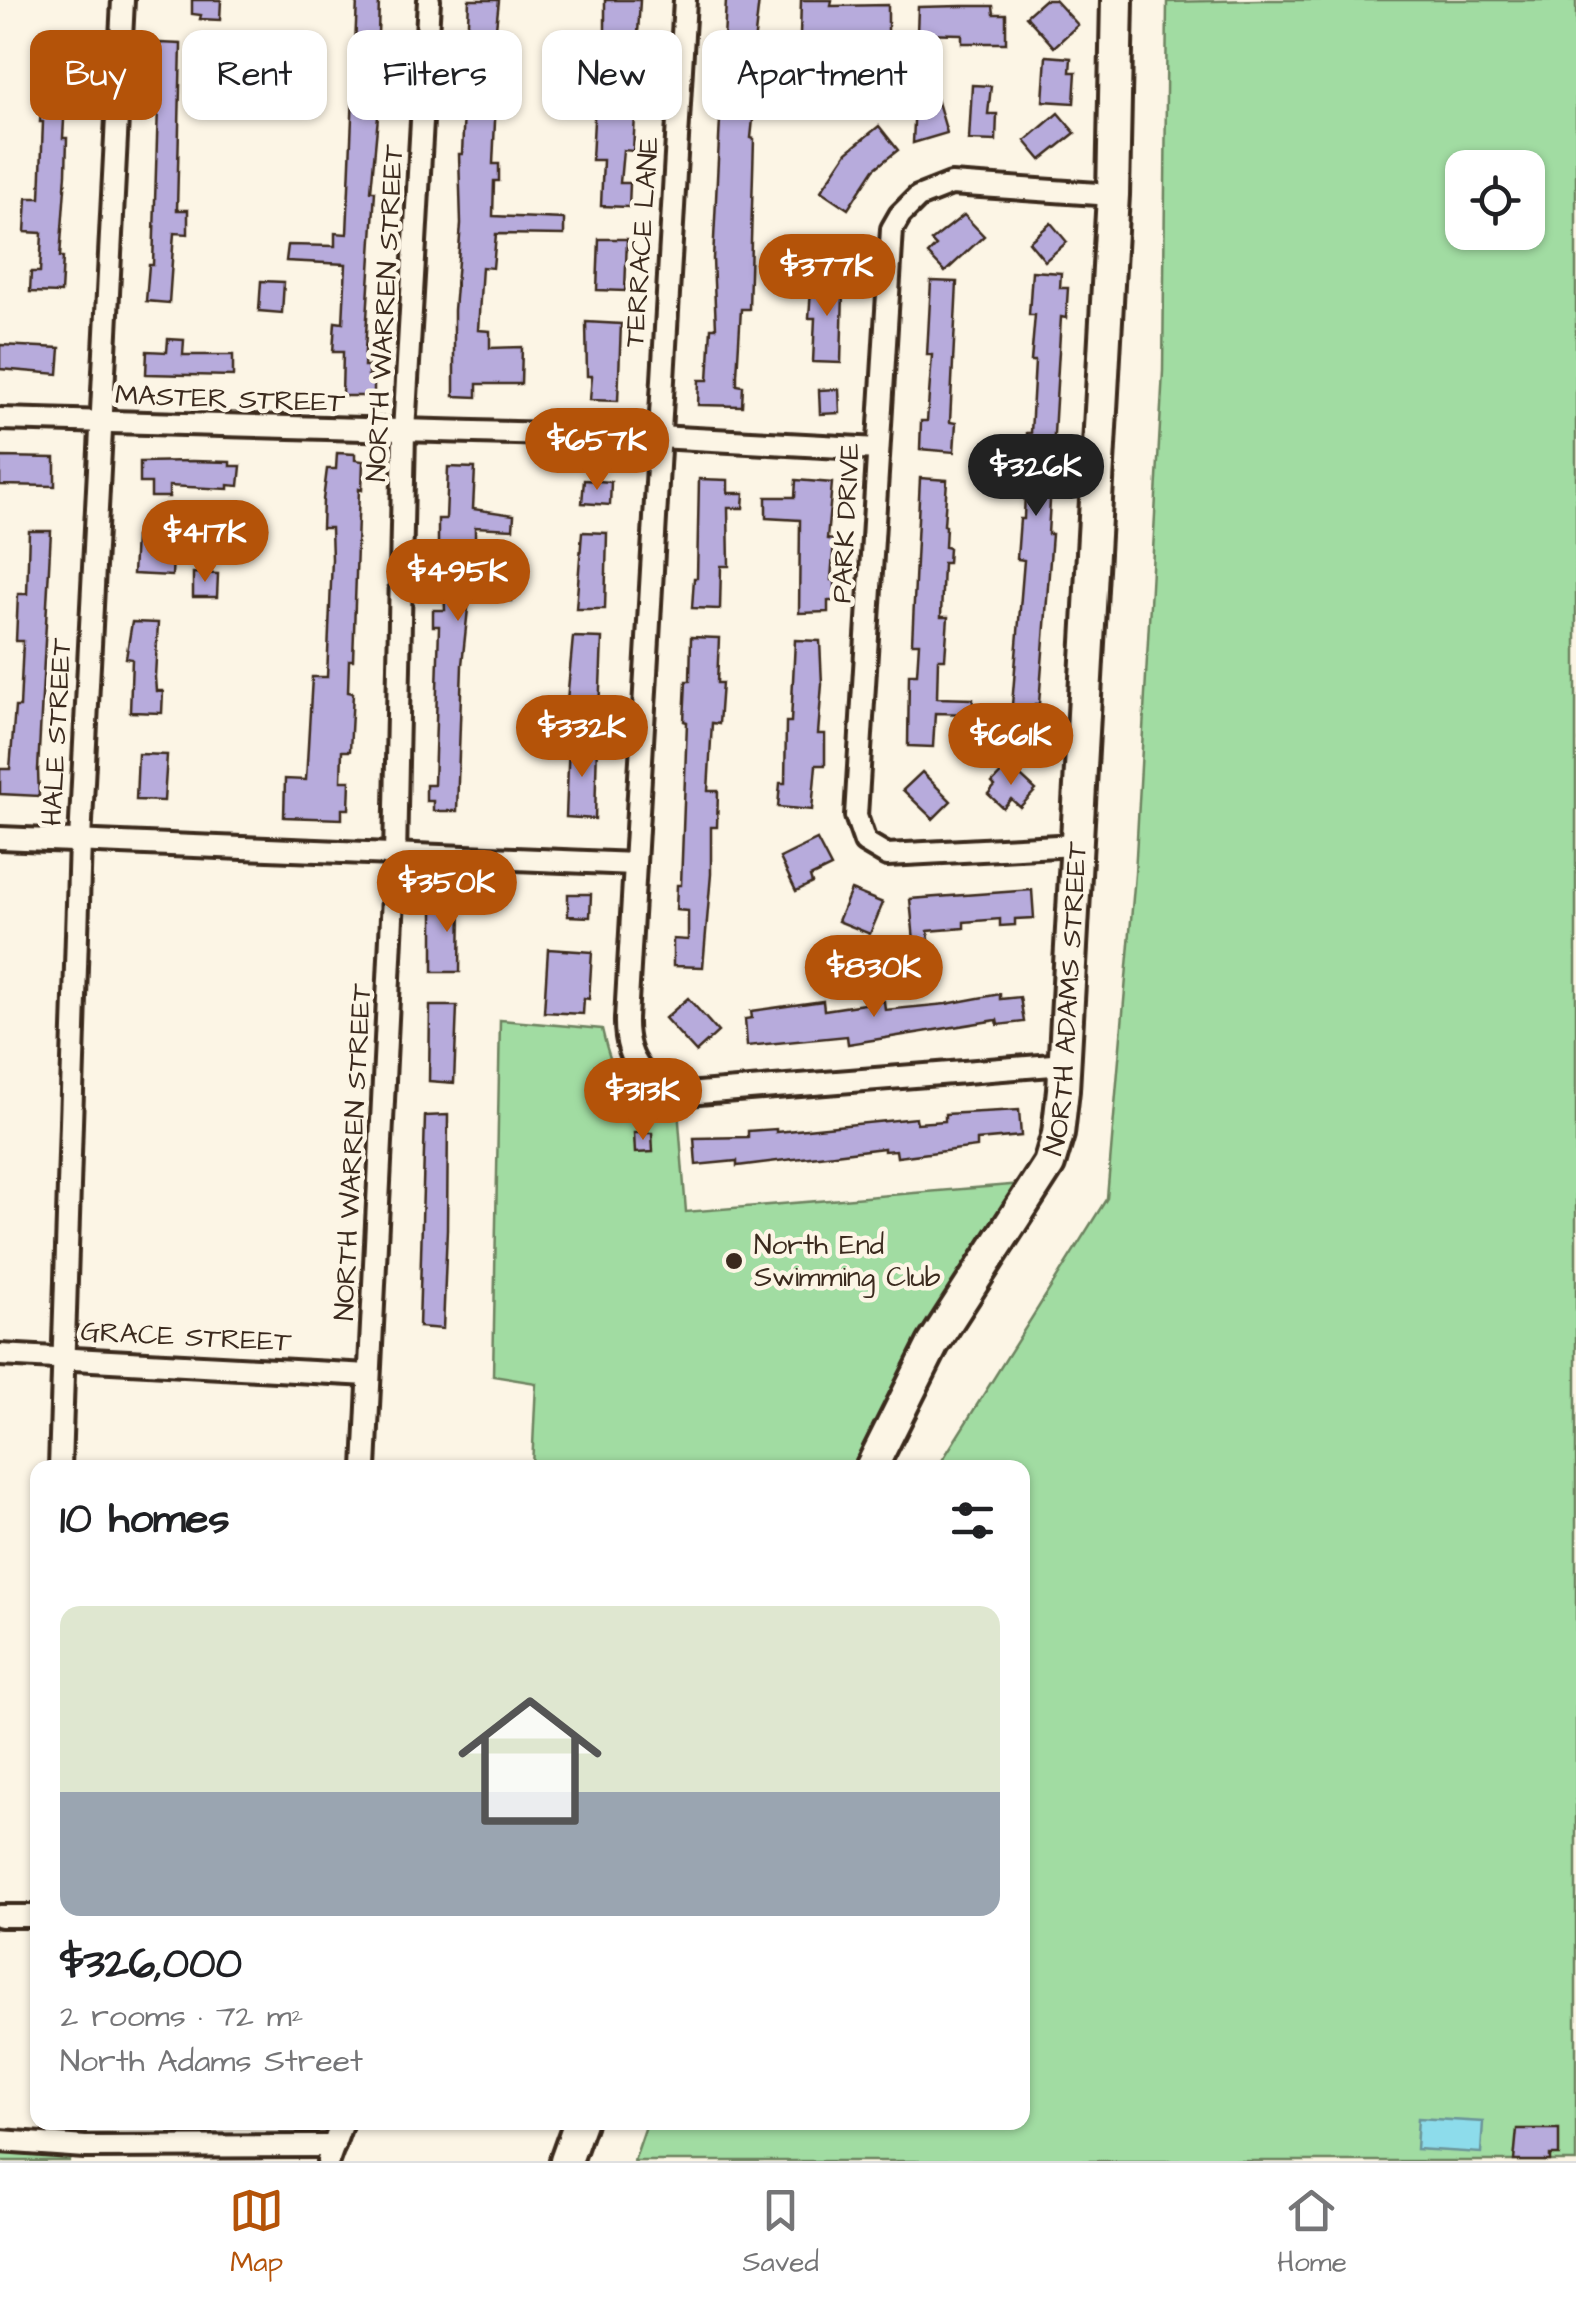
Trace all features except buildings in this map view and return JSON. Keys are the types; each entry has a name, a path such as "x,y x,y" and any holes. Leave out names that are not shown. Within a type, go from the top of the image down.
{"street":[{"name":"HALE STREET","path":"60,1460 80,840 123,0"},
{"name":"NORTH WARREN STREET","path":"365,1460 395,856 404,432 429,0"},
{"name":"TERRACE LANE","path":"684,0 626,1038 639,1070 669,1090 705,1094 1065,1064"},
{"name":"NORTH ADAMS STREET","path":"875,1460 934,1344 1049,1164 1058,1134 1113,196 1116,0"},
{"name":"PARK DRIVE","path":"1076,845 901,856 874,850 859,830 856,816 892,229 909,205 928,191 951,184 1113,196"},
{"name":"MASTER STREET","path":"0,418 658,437 878,448"},
{"path":"0,838 635,864"},
{"name":"GRACE STREET","path":"0,1355 369,1374"},
{"path":"0,1916 30,1916"},
{"path":"0,2141 83,2154 331,2154 339,2130"},
{"path":"566,2161 577,2130"}],"green space":[{"path":"1576,0 1576,2161 634,2161 645,2130 1030,2130 1030,1460 942,1460 1107,1198 1135,874 1163,371 1167,2"},
{"name":"North End Swimming Club","path":"500,1020 602,1029 611,1061 624,1085 645,1101 678,1109 686,1212 1023,1184 864,1460 532,1460 536,1383 493,1376"},
{"path":"0,2151 71,2155 69,2161 0,2161"}],"water":[{"path":"1418,2118 1483,2122 1481,2153 1416,2149"}],"place":[{"name":"North End Swimming Club","path":"734,1261"}]}
